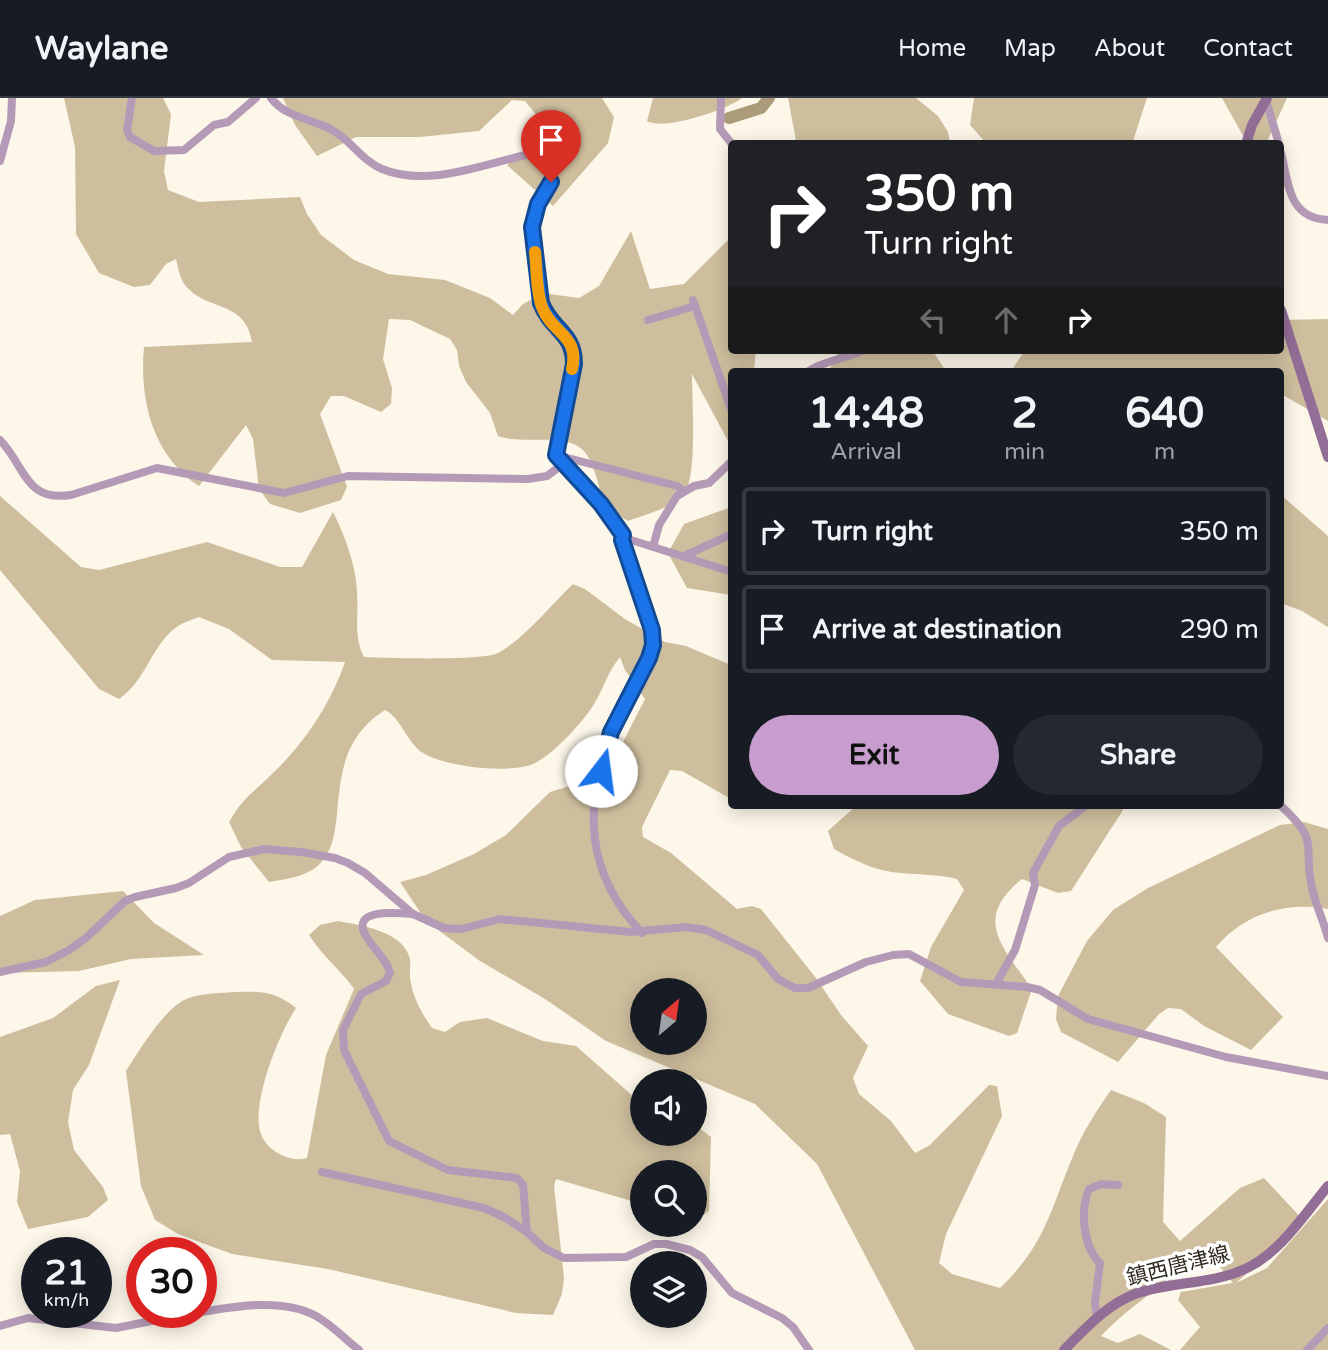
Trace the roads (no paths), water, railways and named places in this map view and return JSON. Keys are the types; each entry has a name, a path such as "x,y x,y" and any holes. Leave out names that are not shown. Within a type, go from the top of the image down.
{"main road":[{"path":"1247,140 1252,125 1267,99"},
{"path":"1284,319 1328,457"},
{"name":"鎮西唐津線","path":"1064,1350 1097,1317 1135,1294 1224,1277 1246,1268 1273,1250 1328,1186"}],"street":[{"path":"0,161 11,121 12,98"},
{"path":"132,98 127,130 130,137 154,151 184,150 214,125 228,122 256,98"},
{"path":"271,98 288,113 337,132 369,161 396,173 435,176 530,154 540,155 547,161 551,170 551,182 538,204 532,227 541,303 545,315 570,341 574,352 556,455 601,504 623,535 633,541 728,571"},
{"path":"721,98 720,129 729,140"},
{"path":"1267,99 1278,140"},
{"path":"1284,165 1293,201 1299,209 1314,219 1328,220"},
{"path":"648,320 694,303 728,401"},
{"path":"814,368 856,354"},
{"path":"0,440 35,489 57,497 157,468 284,492 360,475 528,479 547,476 562,464"},
{"path":"556,455 677,486 684,491"},
{"path":"653,547 667,509 684,491 709,483 728,465"},
{"path":"623,535 622,540 652,630 653,645 611,732 596,792 593,831 594,846 603,871 628,918 642,933"},
{"path":"684,556 728,536"},
{"path":"996,984 1016,950 1035,886 1033,873 1059,826 1082,809"},
{"path":"1284,809 1308,836 1312,891 1328,938"},
{"path":"0,972 46,962 69,950 125,901 176,888 189,883 229,857 264,849 312,854 348,863 365,873 413,914 432,924 461,929 500,919 642,933 686,927 706,930 758,955 778,979 795,988 808,988 866,962 892,955 909,954 961,982 1040,990 1088,1019 1226,1056 1328,1076"},
{"path":"413,914 379,912 368,917 364,925 365,934 387,963 390,973 386,981 361,994 343,1030 344,1050 389,1141 448,1170 517,1178 523,1185 527,1232"},
{"path":"322,1172 484,1208 504,1217 527,1232 544,1248 564,1258 626,1257 654,1244 690,1250 702,1257 732,1293 782,1318 793,1327 809,1350"},
{"path":"1097,1317 1095,1303 1100,1264 1086,1236 1086,1196 1089,1189 1101,1184 1118,1185"},
{"path":"217,1309 273,1306 300,1309 324,1321 359,1350"},
{"path":"0,1326 28,1318 116,1328 126,1326"},
{"path":"1307,1350 1328,1328"}],"waterway":[{"path":"729,118 761,108 769,98"}]}
